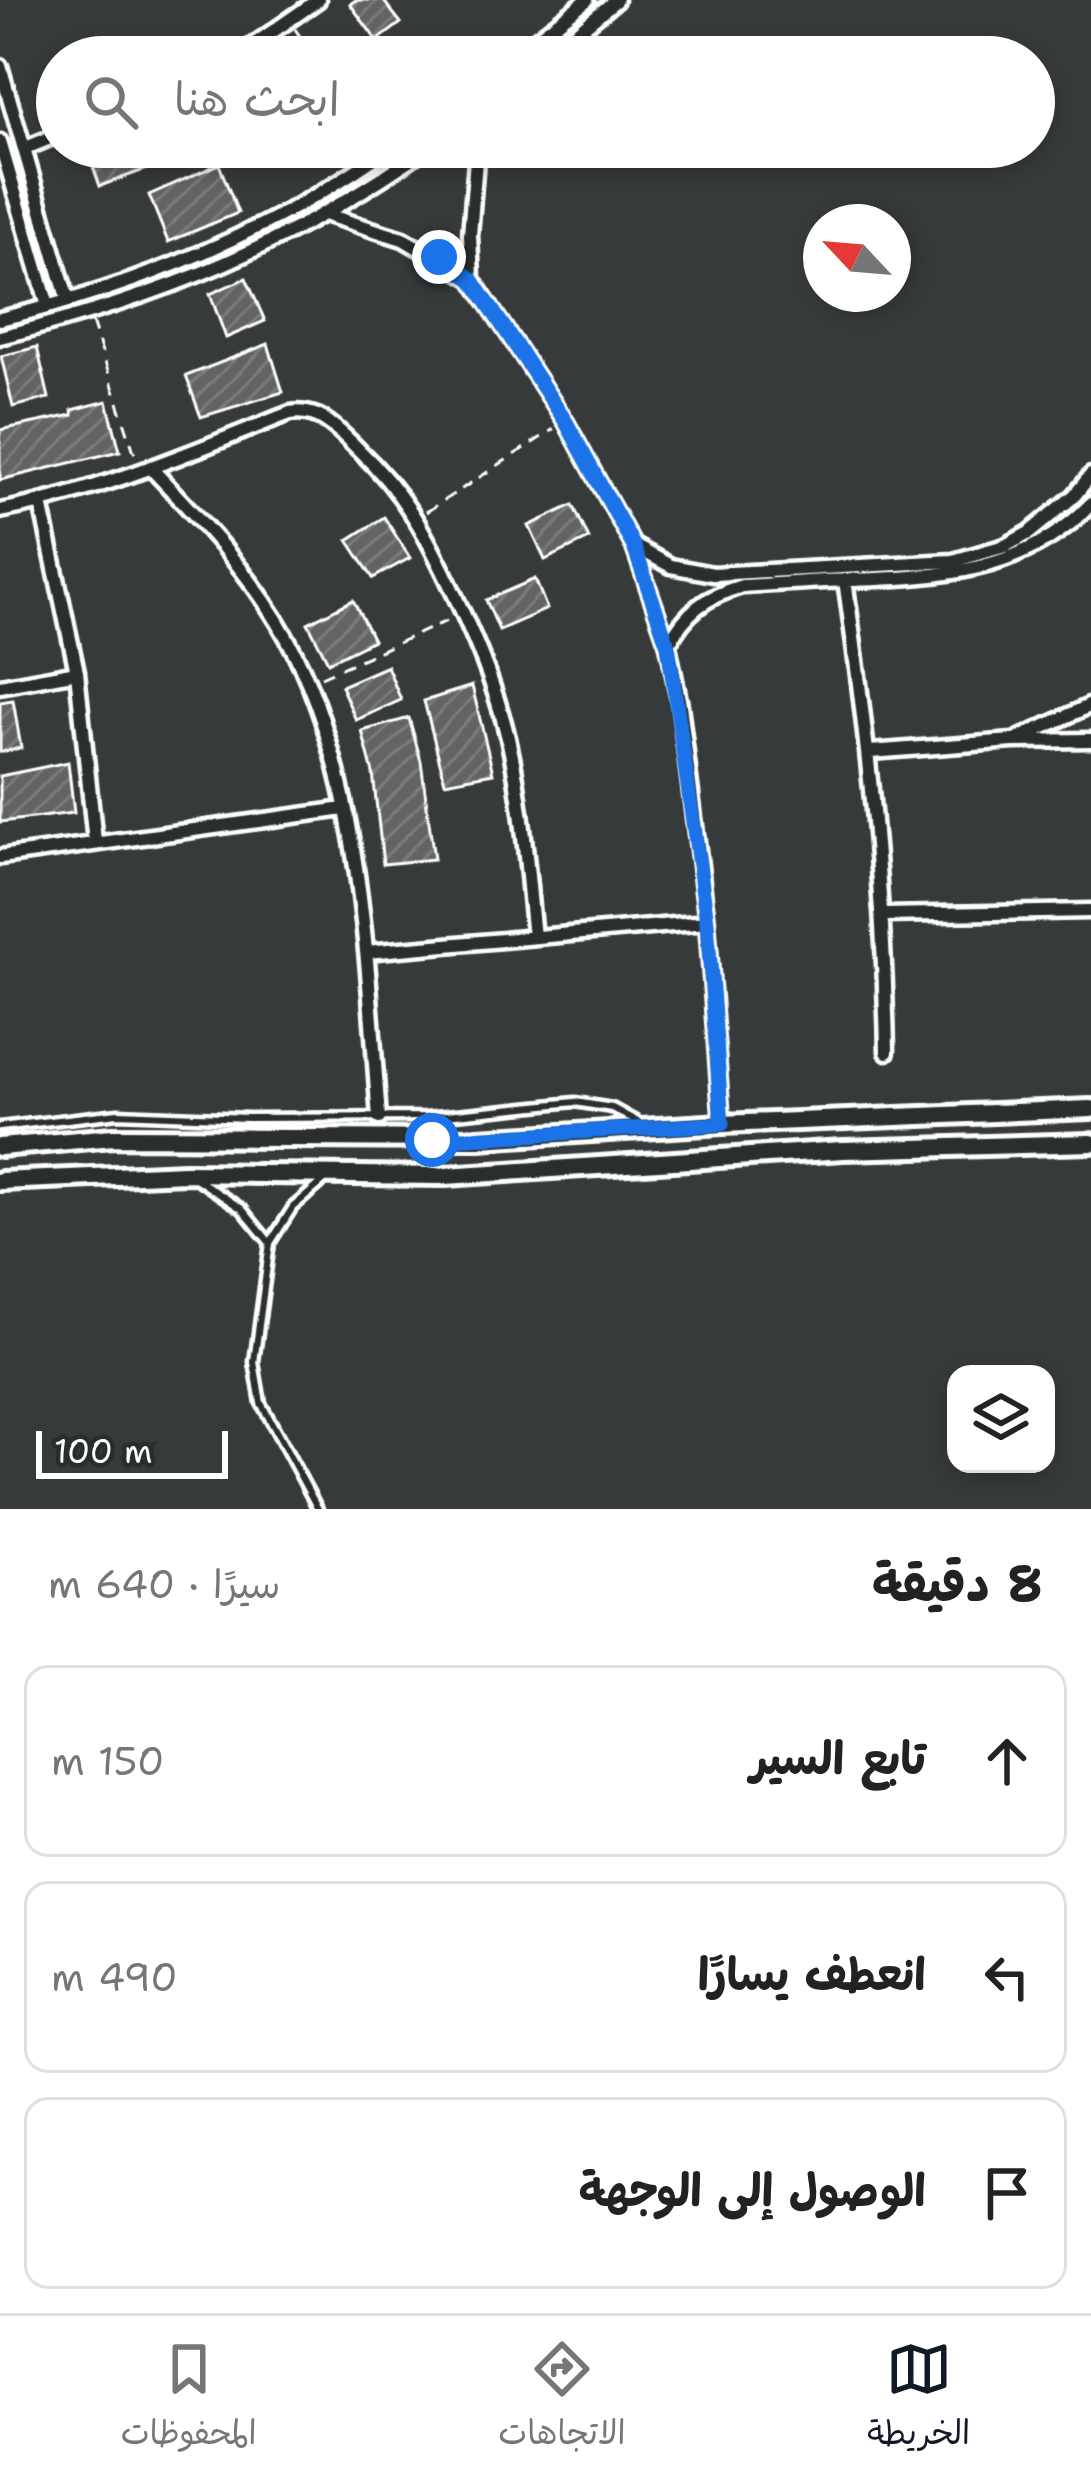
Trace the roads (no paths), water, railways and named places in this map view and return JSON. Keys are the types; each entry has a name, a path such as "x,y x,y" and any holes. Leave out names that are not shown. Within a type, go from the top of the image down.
{"street":[{"path":"269,36 318,0"},
{"path":"540,36 587,0"},
{"path":"572,36 616,0"},
{"path":"0,66 68,301"},
{"path":"0,142 48,306"},
{"path":"26,148 36,144"},
{"path":"0,319 68,301 215,246 314,196 357,168"},
{"path":"0,337 90,314 224,266 326,214 396,168"},
{"path":"472,279 475,168"},
{"path":"326,214 403,239 472,279 566,422 634,547 668,645 707,922 722,1124"},
{"path":"215,246 224,266"},
{"path":"0,511 41,503 145,469 290,412 309,411 329,422 418,517 482,654 508,737 534,937"},
{"path":"145,469 232,558 259,594 286,637 331,740 366,952 379,1118"},
{"path":"668,645 696,604 741,580 980,556 1029,533 1074,496 1091,475"},
{"path":"41,503 77,672 95,842"},
{"path":"634,547 692,572 741,580 952,575 994,565 1046,541 1091,504"},
{"path":"845,580 870,752 884,914 887,1052"},
{"path":"0,686 77,672"},
{"path":"1013,740 1091,705"},
{"path":"870,752 1013,740 1091,740"},
{"path":"0,856 344,809"},
{"path":"884,914 1091,910"},
{"path":"366,952 707,922"},
{"path":"0,1147 112,1137 432,1140 1091,1109"},
{"path":"0,1181 185,1173 506,1174 843,1150 1091,1143"}],"lane":[{"path":"0,1126 118,1113 379,1118 575,1102 612,1108 650,1129"},
{"path":"185,1173 229,1198 270,1243"},
{"path":"318,1509 266,1416 254,1362 270,1243 293,1207 332,1175"}]}
